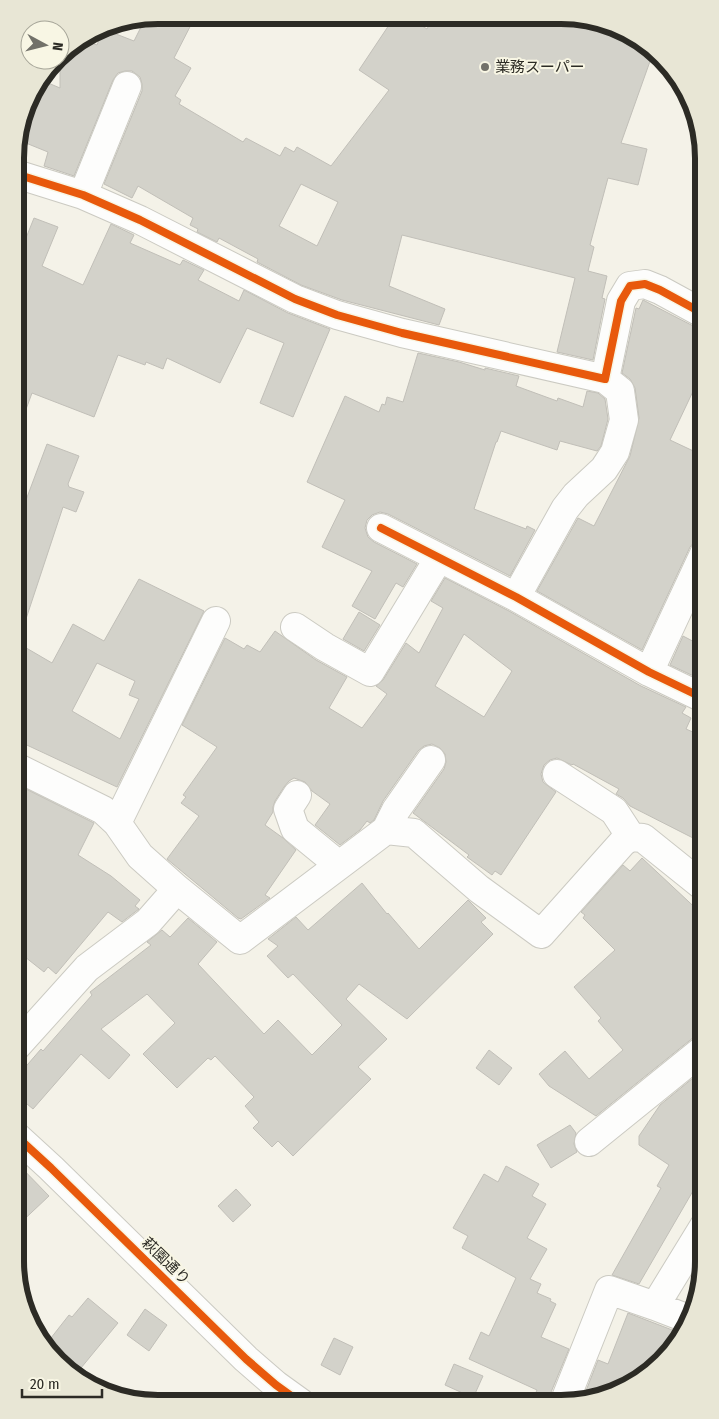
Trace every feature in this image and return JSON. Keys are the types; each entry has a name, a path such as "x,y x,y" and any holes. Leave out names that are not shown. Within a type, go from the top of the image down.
{"street":[{"path":"83,195 127,86"},
{"path":"24,177 83,195 140,220 294,299 337,315 402,333 605,380 620,390 624,420 615,452 604,469 576,495 565,509 516,597"},
{"path":"605,380 620,301 630,286 644,284 660,290 695,309"},
{"path":"381,528 516,597 649,672 695,694"},
{"path":"295,627 325,647 370,672 439,558"},
{"path":"649,672 695,587"},
{"path":"117,823 216,621"},
{"path":"24,771 103,810 117,823 140,856 240,940 386,830 396,810 431,760"},
{"path":"558,774 614,811 631,837"},
{"path":"297,795 288,809 295,829 339,866"},
{"path":"386,830 414,833 479,889 541,934 623,842 631,837 643,838 695,880"},
{"path":"24,1038 87,968 148,922 177,889"},
{"path":"590,1142 695,1057"},
{"name":"萩園通り","path":"24,1143 246,1359 290,1395"},
{"path":"655,1306 695,1241"},
{"path":"568,1395 609,1290 682,1317"}],"building":[{"path":"191,24 174,58 191,68 175,96 181,100 179,104 243,142 246,138 280,156 285,147 294,152 297,147 331,166 389,90 359,70 390,24 419,24 427,29 430,24 570,24 604,31 636,46 651,58 621,143 647,149 638,185 608,178 590,245 594,247 588,271 607,276 602,298 605,299 593,360 557,352 575,278 402,235 389,286 445,309 439,325 342,300 301,285 257,262 258,259 219,238 217,242 197,232 198,229 190,225 193,218 138,186 132,198 104,184 142,91 140,77 132,71 118,73 113,80 74,176 44,166 48,152 25,143 31,115 46,83 60,88 60,70 70,70 70,56 90,42 97,45 100,38 112,32 134,41 142,25","holes":["301,184 338,202 317,246 279,226"]},
{"path":"34,218 58,227 42,266 83,285 111,224 134,235 130,243 180,265 183,260 204,270 198,280 239,301 244,290 288,313 330,329 293,417 260,403 284,343 247,328 220,383 167,358 163,369 146,362 145,365 118,355 94,417 32,393 24,415 24,243"},
{"path":"643,300 695,327 695,387 670,440 695,452 695,541 690,547 642,650 537,591 578,518 594,526 630,456 639,418 635,388 630,379 622,373 636,308 639,309"},
{"path":"418,353 485,370 485,368 519,376 516,386 557,401 558,398 583,407 587,391 598,393 605,399 608,419 601,446 597,451 560,441 557,450 501,431 474,509 526,529 527,526 535,530 510,576 388,514 380,512 372,515 367,520 365,528 368,537 417,564 403,587 396,583 375,619 352,606 372,571 322,547 345,500 307,482 345,396 379,412 382,404 385,405 387,397 403,402"},
{"path":"47,444 79,456 68,484 69,487 84,492 76,512 63,507 24,625 24,499 26,500"},
{"path":"445,578 509,611 641,686 686,707 682,713 691,718 686,729 695,733 695,839 630,806 623,798 616,794 619,789 573,764 557,758 550,760 544,765 541,774 543,782 556,792 501,875 495,871 492,875 467,857 469,855 413,813 444,769 446,762 445,754 440,748 432,744 424,746 418,751 383,801 374,820 370,823 367,821 360,830 340,845 315,825 330,804 312,791 305,782 294,778 289,781 275,801 273,812 265,825 296,850 265,895 270,898 241,919 167,859 199,816 181,803 186,797 183,795 217,747 182,725 225,638 244,649 247,645 260,652 275,631 316,660 347,677 329,708 362,728 387,694 376,686 383,680 406,643 419,653 443,608 431,601","holes":["464,634 512,671 484,717 435,686"]},
{"path":"139,579 204,611 117,787 24,744 24,647 52,663 73,624 104,641","holes":["97,663 135,681 129,695 139,699 120,739 72,711"]},
{"path":"359,612 380,625 364,651 343,639"},
{"path":"683,636 695,642 695,677 670,665"},
{"path":"24,788 94,823 78,855 111,876 140,900 135,906 139,909 122,922 108,912 56,974 48,967 44,972 24,956"},
{"path":"642,858 695,908 695,1036 596,1116 549,1086 539,1074 565,1051 589,1079 623,1050 598,1021 601,1018 574,987 615,950 583,918 585,915 581,912 623,865 630,871"},
{"path":"362,883 419,949 468,900 486,918 481,922 493,934 407,1019 359,984 346,999 387,1039 358,1067 371,1079 293,1156 278,1141 272,1147 253,1128 259,1122 245,1106 254,1097 215,1056 211,1060 208,1058 177,1088 143,1054 175,1023 147,994 101,1029 130,1055 109,1079 81,1054 33,1109 24,1102 24,1069 41,1049 43,1051 92,995 90,992 151,945 147,942 162,930 170,937 188,918 217,942 198,964 264,1034 278,1020 312,1055 342,1025 293,974 288,978 267,956 278,946 268,939 296,917 308,930"},
{"path":"489,1050 512,1068 499,1085 476,1068"},
{"path":"695,1076 695,1188 639,1284 612,1275 661,1188 657,1186 669,1165 639,1145 639,1136 660,1105"},
{"path":"570,1125 576,1133 574,1144 577,1152 551,1168 537,1145"},
{"path":"506,1166 539,1184 532,1196 546,1204 527,1238 547,1249 530,1279 541,1284 537,1293 551,1299 550,1301 556,1304 541,1337 569,1349 550,1395 535,1395 537,1390 469,1359 481,1332 489,1336 516,1278 462,1248 468,1236 453,1228 484,1174 498,1182"},
{"path":"24,1170 49,1196 24,1220"},
{"path":"236,1189 251,1205 233,1222 218,1206"},
{"path":"88,1298 118,1323 79,1370 69,1362 49,1340 69,1315 72,1317"},
{"path":"145,1309 167,1325 149,1351 127,1335"},
{"path":"628,1313 675,1331 656,1356 643,1367 620,1381 596,1391 585,1393 598,1360 608,1364"},
{"path":"334,1338 353,1347 340,1375 321,1365"},
{"path":"454,1364 483,1376 474,1395 468,1393 467,1395 445,1385"}],"cycle path":[{"path":"24,177 83,195 140,220 295,299 337,315 402,333 605,379 621,301 630,286 645,284 695,309"},
{"path":"381,528 516,597 649,672 695,694"},
{"path":"24,1143 246,1359 290,1395"}],"place":[{"name":"業務スーパー","path":"485,67"}]}
